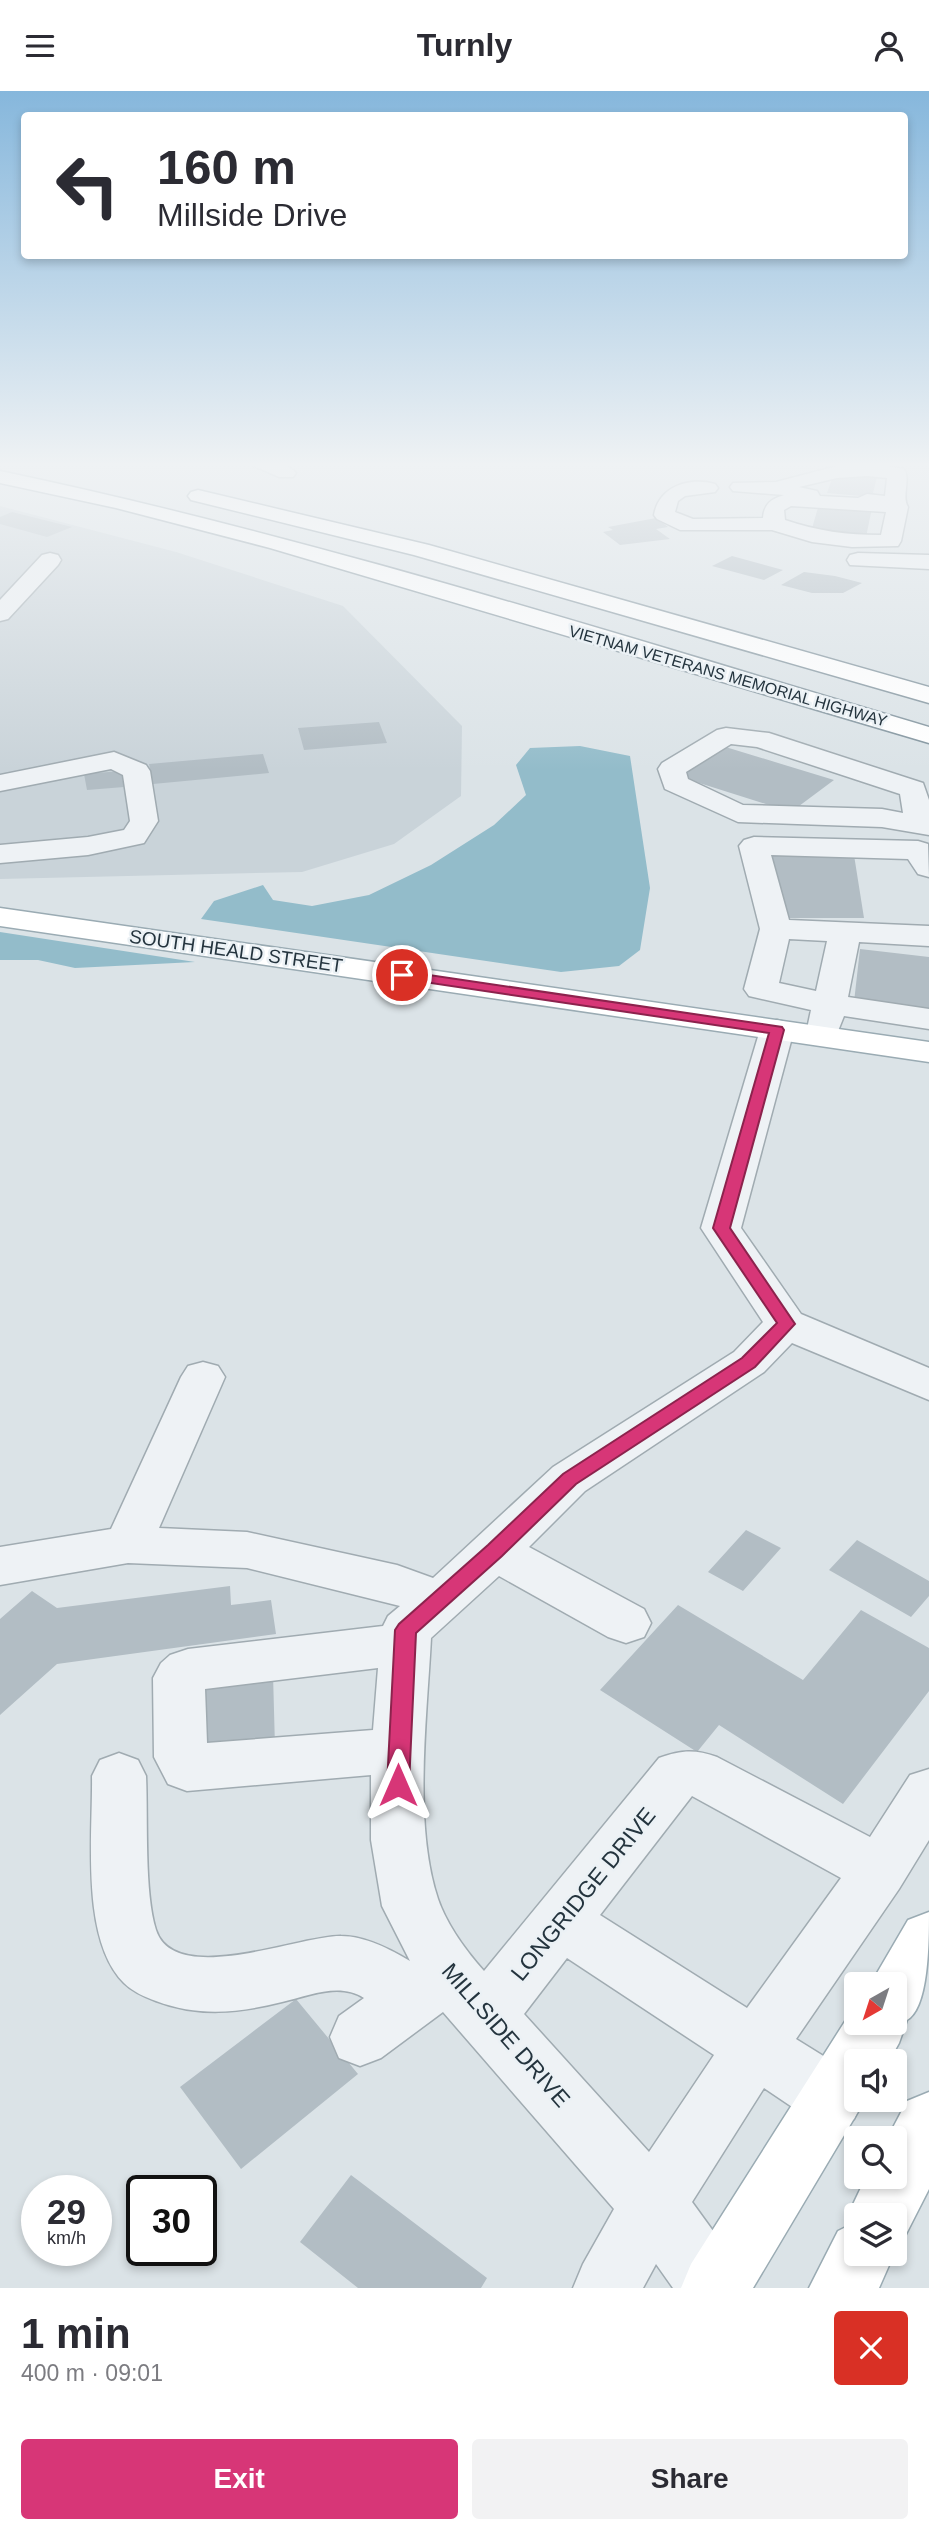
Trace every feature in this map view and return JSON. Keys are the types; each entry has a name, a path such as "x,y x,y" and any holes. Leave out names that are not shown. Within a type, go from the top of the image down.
{"main road":[{"name":"VIETNAM VETERANS MEMORIAL HIGHWAY","path":"351,565 929,735"},
{"name":"VIETNAM VETERANS MEMORIAL HIGHWAY","path":"468,565 929,695"},
{"path":"499,565 929,680"},
{"name":"SOUTH HEALD STREET","path":"0,917 777,1030 826,1021 929,1052"},
{"path":"907,1975 929,1939"},
{"path":"714,2288 871,2035"},
{"path":"887,2203 929,2123"},
{"path":"843,2288 855,2266"}],"street":[{"path":"0,614 46,565"},
{"path":"726,736 760,739 913,789 924,826 882,818 738,813 674,783 671,769 726,736"},
{"path":"0,783 114,761 136,771 144,821 134,837 88,846 0,854"},
{"path":"929,868 918,850 754,846 776,929 761,989 826,1021 929,1019"},
{"path":"776,929 929,936"},
{"path":"826,1021 845,933"},
{"path":"777,1030 721,1228 786,1324 929,1385"},
{"name":"MILLSIDE DRIVE","path":"714,2288 653,2204 449,1996 411,1906 399,1840 398,1750 406,1630 495,1551 569,1479 749,1363 786,1324"},
{"path":"128,1545 203,1377"},
{"path":"0,1566 128,1545 247,1550 397,1584 441,1601"},
{"path":"495,1551 626,1623"},
{"path":"398,1750 187,1768 181,1758 179,1678 188,1670 405,1644"},
{"name":"LONGRIDGE DRIVE","path":"360,2037 449,1996 561,1922 678,1774 698,1773 719,1783 879,1871"},
{"path":"120,1776 124,1905 131,1944 147,1968 176,1982 225,1985 284,1974 308,1966 345,1962 449,1996"},
{"path":"607,2288 653,2204 755,2047 879,1871 929,1792"},
{"path":"561,1922 832,2097"}],"shaded area":[{"path":"0,565 215,565 343,606 462,726 461,796 394,844 302,872 0,879"}],"water":[{"path":"580,746 630,756 650,888 640,950 619,966 561,972 201,919 214,901 263,885 273,900 312,906 369,895 431,865 494,825 526,795 516,765 530,748"},
{"path":"0,932 195,962 75,968 38,960 0,960"}],"building":[{"path":"763,565 783,570 764,580 712,566"},
{"path":"804,572 862,583 843,593 812,593 781,585"},
{"path":"379,722 387,743 304,750 298,728"},
{"path":"719,745 834,780 791,812 674,775"},
{"path":"263,754 269,773 153,784 149,764"},
{"path":"121,771 124,787 87,790 84,774"},
{"path":"769,855 854,855 864,918 775,918"},
{"path":"860,949 929,957 929,1011 854,1002"},
{"path":"746,1530 781,1548 743,1591 708,1572"},
{"path":"857,1540 929,1581 929,1596 911,1617 829,1570"},
{"path":"230,1586 231,1605 271,1600 276,1634 57,1664 0,1715 0,1619 32,1591 57,1608"},
{"path":"678,1605 803,1680 861,1610 929,1648 929,1691 843,1804 719,1725 697,1752 600,1690"},
{"path":"273,1674 275,1747 201,1754 195,1683"},
{"path":"296,1999 358,2074 241,2169 180,2087"},
{"path":"351,2175 487,2278 481,2288 358,2288 300,2242"}],"route":[{"path":"398,1785 397,1757 406,1630 495,1551 569,1479 749,1363 786,1324 721,1228 777,1030 402,975"}]}
